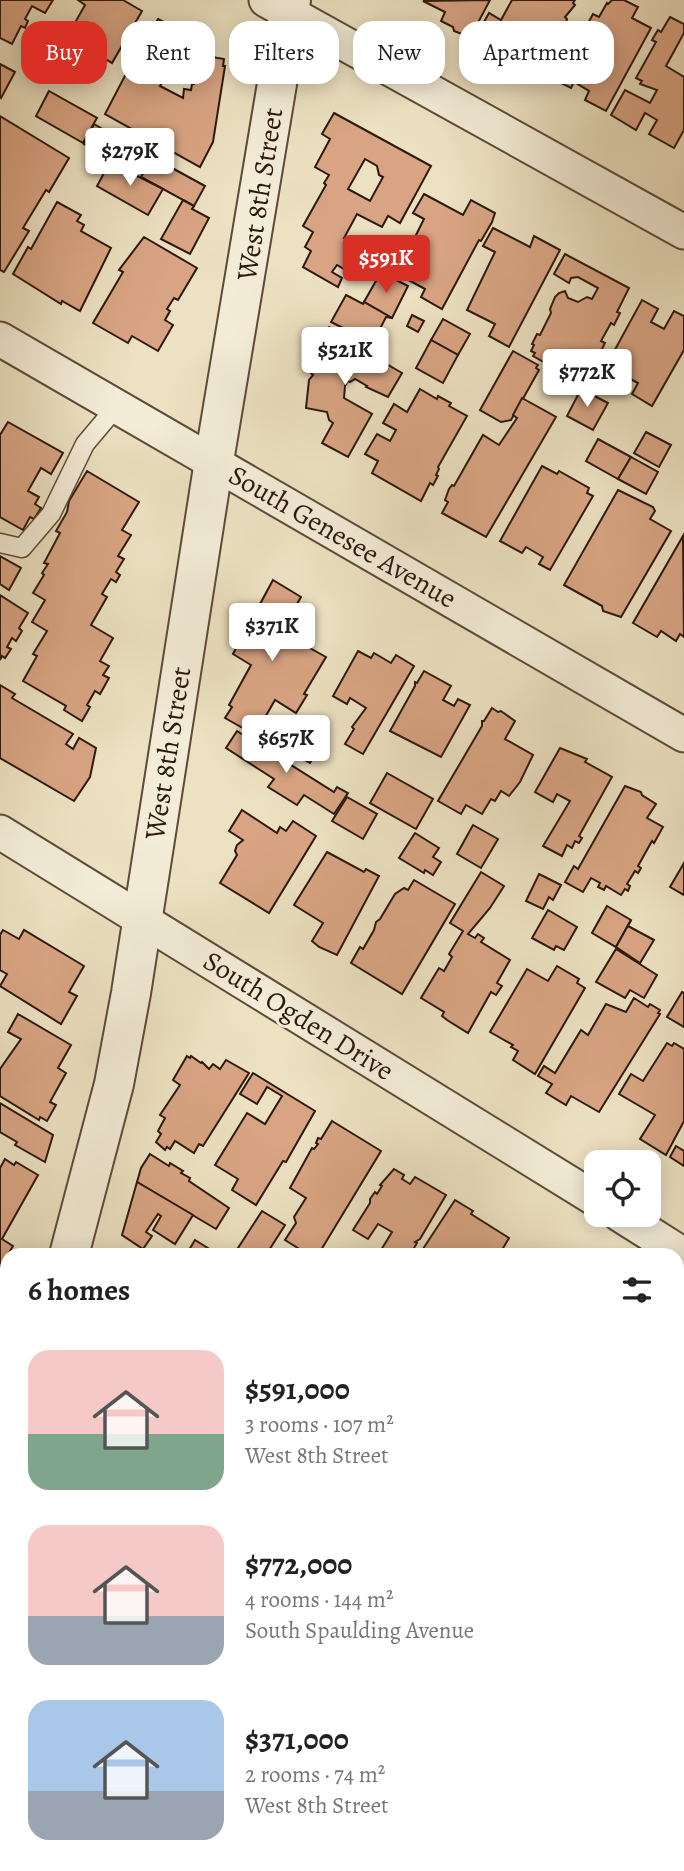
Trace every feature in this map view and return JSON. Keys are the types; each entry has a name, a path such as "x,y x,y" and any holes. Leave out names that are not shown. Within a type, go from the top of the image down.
{"street":[{"path":"282,4 684,232"},
{"name":"West 8th Street","path":"71,1248 114,1084 131,993 282,4"},
{"name":"South Genesee Avenue","path":"0,339 684,735"},
{"name":"South Ogden Drive","path":"0,832 584,1192"},
{"path":"640,1227 673,1248"}],"lane":[{"path":"0,543 22,548 51,514 85,444 117,406"}],"building":[{"path":"0,0 53,0 45,13 32,6 25,19 28,21 21,21 12,44 0,38"},
{"path":"78,0 123,0 142,11 136,21 121,21 121,47 112,63 107,60 107,21 76,21 85,5"},
{"path":"490,0 479,21 459,21 459,33 445,21 441,21 445,12 423,1"},
{"path":"512,0 575,0 575,5 565,17 566,21 485,21 489,13 501,20"},
{"path":"612,0 624,0 638,7 632,18 651,28 606,111 585,100 589,91 577,84 614,84 614,21 589,21 593,14 599,17"},
{"path":"670,17 684,24 684,33 666,66 684,77 684,130 674,148 649,134 657,120 645,113 636,130 611,115 625,90 650,103 657,90 640,84 642,81 636,78 656,42 652,40 658,30 661,32"},
{"path":"215,58 224,59 213,142 200,167 105,114 121,83 161,84 160,86 183,98 184,89 191,90 192,84 215,84"},
{"path":"0,64 15,72 1,98 0,97"},
{"path":"49,91 97,118 83,143 36,116"},
{"path":"334,113 431,166 400,223 388,216 382,227 357,214 344,238 362,248 349,272 337,265 332,272 342,278 338,287 303,267 311,251 305,247 313,232 303,226 329,175 315,167 330,139 322,134","holes":["365,159 377,166 379,175 383,177 370,201 348,189"]},
{"path":"0,116 69,158 23,228 29,231 4,272 0,270"},
{"path":"94,124 120,139 109,158 84,144"},
{"path":"152,157 205,186 194,206 141,177"},
{"path":"110,162 163,189 148,215 97,186"},
{"path":"424,194 463,215 471,200 495,213 442,309 421,297 425,289 403,277 402,272 413,251 409,249 424,219 413,213"},
{"path":"183,200 194,206 192,209 209,218 190,254 161,239"},
{"path":"57,202 81,215 77,221 84,225 81,231 111,248 80,311 62,301 61,304 13,274 28,247 31,249"},
{"path":"493,228 530,247 534,236 560,250 509,347 489,336 495,324 467,310 495,252 483,246"},
{"path":"144,237 197,268 178,300 174,298 167,309 170,311 165,320 173,325 158,351 132,336 128,343 93,323 123,272 119,270"},
{"path":"565,254 629,288 617,312 620,313 614,325 611,323 601,341 605,343 599,355 595,352 573,392 560,385 562,382 551,376 554,368 533,356 535,353 531,351 534,345 532,344 537,334 540,335 559,293 565,291 568,298 578,302 587,297 592,299 598,288 578,277 571,278 569,283 554,274"},
{"path":"381,272 408,286 392,318 364,302"},
{"path":"346,295 392,318 386,317 377,335 364,328 359,336 331,322"},
{"path":"642,300 658,309 651,322 664,329 674,311 684,316 684,350 652,406 632,394 638,383 606,366"},
{"path":"412,315 424,321 418,332 407,326"},
{"path":"443,319 470,334 458,355 431,340"},
{"path":"329,327 368,349 366,352 402,373 388,397 355,379 348,381 344,398 372,414 348,457 322,443 333,423 327,412 306,408 309,380 318,360 312,356"},
{"path":"431,340 458,355 443,383 416,368"},
{"path":"513,351 538,365 536,368 539,370 511,420 501,422 480,410"},
{"path":"420,389 437,399 438,396 451,403 449,406 467,416 438,467 438,476 433,485 430,483 421,501 372,473 378,461 365,454 377,434 390,441 396,430 383,423 394,404 407,412"},
{"path":"581,389 608,403 593,430 567,416"},
{"path":"522,398 556,417 486,537 442,513 448,502 445,500 483,435 499,445 517,418 513,415"},
{"path":"8,422 63,453 51,474 41,468 28,491 39,497 35,504 41,508 34,519 30,517 23,530 0,517 0,435"},
{"path":"646,432 671,445 659,467 634,453"},
{"path":"598,439 631,457 618,479 586,461"},
{"path":"631,457 658,472 646,494 618,479"},
{"path":"542,466 557,474 559,471 589,488 587,493 593,496 550,570 539,564 543,557 526,547 522,553 500,541"},
{"path":"87,471 139,502 122,530 131,535 118,556 124,559 116,572 120,575 116,582 111,579 102,594 107,597 91,625 113,638 100,661 109,666 103,675 109,678 100,694 95,691 82,721 64,710 66,706 23,681 37,656 33,654 47,631 32,622 45,600 33,593 44,575 42,573 48,564 44,563 60,533 56,531 67,512 69,501"},
{"path":"618,490 653,507 655,511 650,519 671,531 621,617 603,611 602,606 564,585"},
{"path":"683,536 684,637 680,634 676,641 661,631 657,637 633,623"},
{"path":"0,556 21,568 9,590 0,584"},
{"path":"273,580 301,597 281,632 326,657 296,713 275,700 255,735 225,718 232,707 229,705 251,665 233,654"},
{"path":"0,595 28,613 19,628 22,631 16,641 12,638 7,647 11,649 5,658 2,656 0,660"},
{"path":"358,651 371,658 374,653 391,663 396,655 414,666 363,754 345,744 354,729 352,727 366,708 350,698 347,704 333,696"},
{"path":"424,671 451,686 443,700 454,706 458,699 470,705 441,757 390,731 415,682 417,683"},
{"path":"0,685 15,694 12,698 73,734 66,744 73,749 79,738 96,748 90,777 74,801 0,758"},
{"path":"492,708 515,721 505,739 533,755 520,782 509,796 501,791 495,801 491,799 482,814 466,805 461,814 438,801 482,726 482,721"},
{"path":"299,724 324,738 310,763 285,749"},
{"path":"237,731 334,792 337,787 348,793 334,814 304,795 297,805 268,787 274,779 226,748"},
{"path":"560,748 587,759 585,762 612,777 579,836 582,838 579,843 575,841 572,848 567,845 562,856 543,846 570,801 557,794 553,802 535,792"},
{"path":"387,773 433,799 416,829 370,803"},
{"path":"625,786 641,792 656,804 647,818 663,827 638,866 641,868 638,873 635,871 627,884 630,886 628,891 625,889 621,895 606,886 604,890 598,887 600,883 591,878 583,892 565,882 574,866 578,869"},
{"path":"347,797 377,814 363,839 332,821"},
{"path":"242,810 277,833 280,827 286,831 293,821 316,836 269,913 220,883 237,855 237,845 243,840 229,831"},
{"path":"473,825 498,839 481,868 457,854"},
{"path":"415,833 439,848 433,857 441,862 433,875 425,870 424,873 399,858"},
{"path":"327,852 364,872 366,869 379,876 337,955 312,941 323,923 294,905"},
{"path":"684,863 684,895 670,887"},
{"path":"481,872 504,886 468,934 475,938 478,934 484,938 481,942 510,960 497,983 502,986 496,995 491,992 468,1033 442,1016 444,1012 421,998 439,968 444,971 452,957 449,954 463,931 450,923"},
{"path":"539,874 561,885 553,900 549,897 543,909 526,901"},
{"path":"414,880 455,904 402,994 351,963 360,947 363,949 376,922 395,894 404,888 408,890"},
{"path":"607,906 631,920 616,947 592,933"},
{"path":"548,910 577,927 564,950 556,946 554,950 532,938"},
{"path":"631,920 628,926 654,940 640,963 616,947"},
{"path":"3,930 19,939 24,930 84,966 69,992 77,996 61,1024 0,986 7,974 0,970 0,935"},
{"path":"616,949 657,975 644,998 630,990 625,998 596,982"},
{"path":"557,966 579,979 577,983 585,988 535,1074 513,1060 518,1051 511,1047 513,1045 490,1032 527,969 548,981"},
{"path":"682,992 684,993 684,1027 667,1017"},
{"path":"634,998 648,1007 650,1004 660,1010 660,1014 599,1112 571,1096 566,1105 546,1093 552,1084 538,1076 544,1066 555,1073 581,1030 588,1035 606,1004 626,1012"},
{"path":"18,1014 71,1045 58,1068 66,1073 50,1102 56,1105 47,1121 40,1117 39,1120 0,1096 0,1069 21,1039 8,1032"},
{"path":"667,1043 672,1046 674,1043 684,1049 684,1121 666,1155 640,1139 655,1115 619,1094 631,1074 643,1081"},
{"path":"187,1056 202,1062 209,1069 213,1064 220,1069 226,1060 249,1073 203,1146 199,1144 194,1153 175,1141 170,1149 167,1147 165,1150 156,1142 165,1118 160,1115 180,1085 173,1080"},
{"path":"253,1073 315,1111 286,1162 283,1161 256,1205 232,1190 238,1179 215,1165 247,1113 265,1124 282,1096 267,1087 257,1104 240,1094"},
{"path":"0,1103 53,1135 45,1162 15,1145 17,1142 0,1132"},
{"path":"332,1121 381,1151 322,1248 298,1248 285,1240 296,1223 294,1217 306,1198 290,1188 312,1148 318,1144 318,1138 321,1139"},
{"path":"676,1146 684,1151 684,1166 670,1157"},
{"path":"150,1154 183,1171 181,1173 190,1178 189,1181 229,1208 216,1229 137,1182 141,1168"},
{"path":"5,1159 38,1175 2,1239 13,1246 12,1248 0,1248 0,1168"},
{"path":"394,1169 404,1175 402,1179 410,1184 415,1177 446,1195 420,1239 415,1242 417,1243 414,1248 382,1248 392,1232 378,1224 368,1239 353,1230 370,1199 382,1186 380,1185"},
{"path":"137,1182 193,1215 175,1244 153,1230 161,1216 158,1214 146,1232 152,1236 144,1248 122,1235"},
{"path":"455,1200 473,1211 471,1214 509,1238 503,1248 424,1248"},
{"path":"262,1211 285,1225 270,1248 238,1248"},
{"path":"195,1240 208,1248 190,1248"}]}
